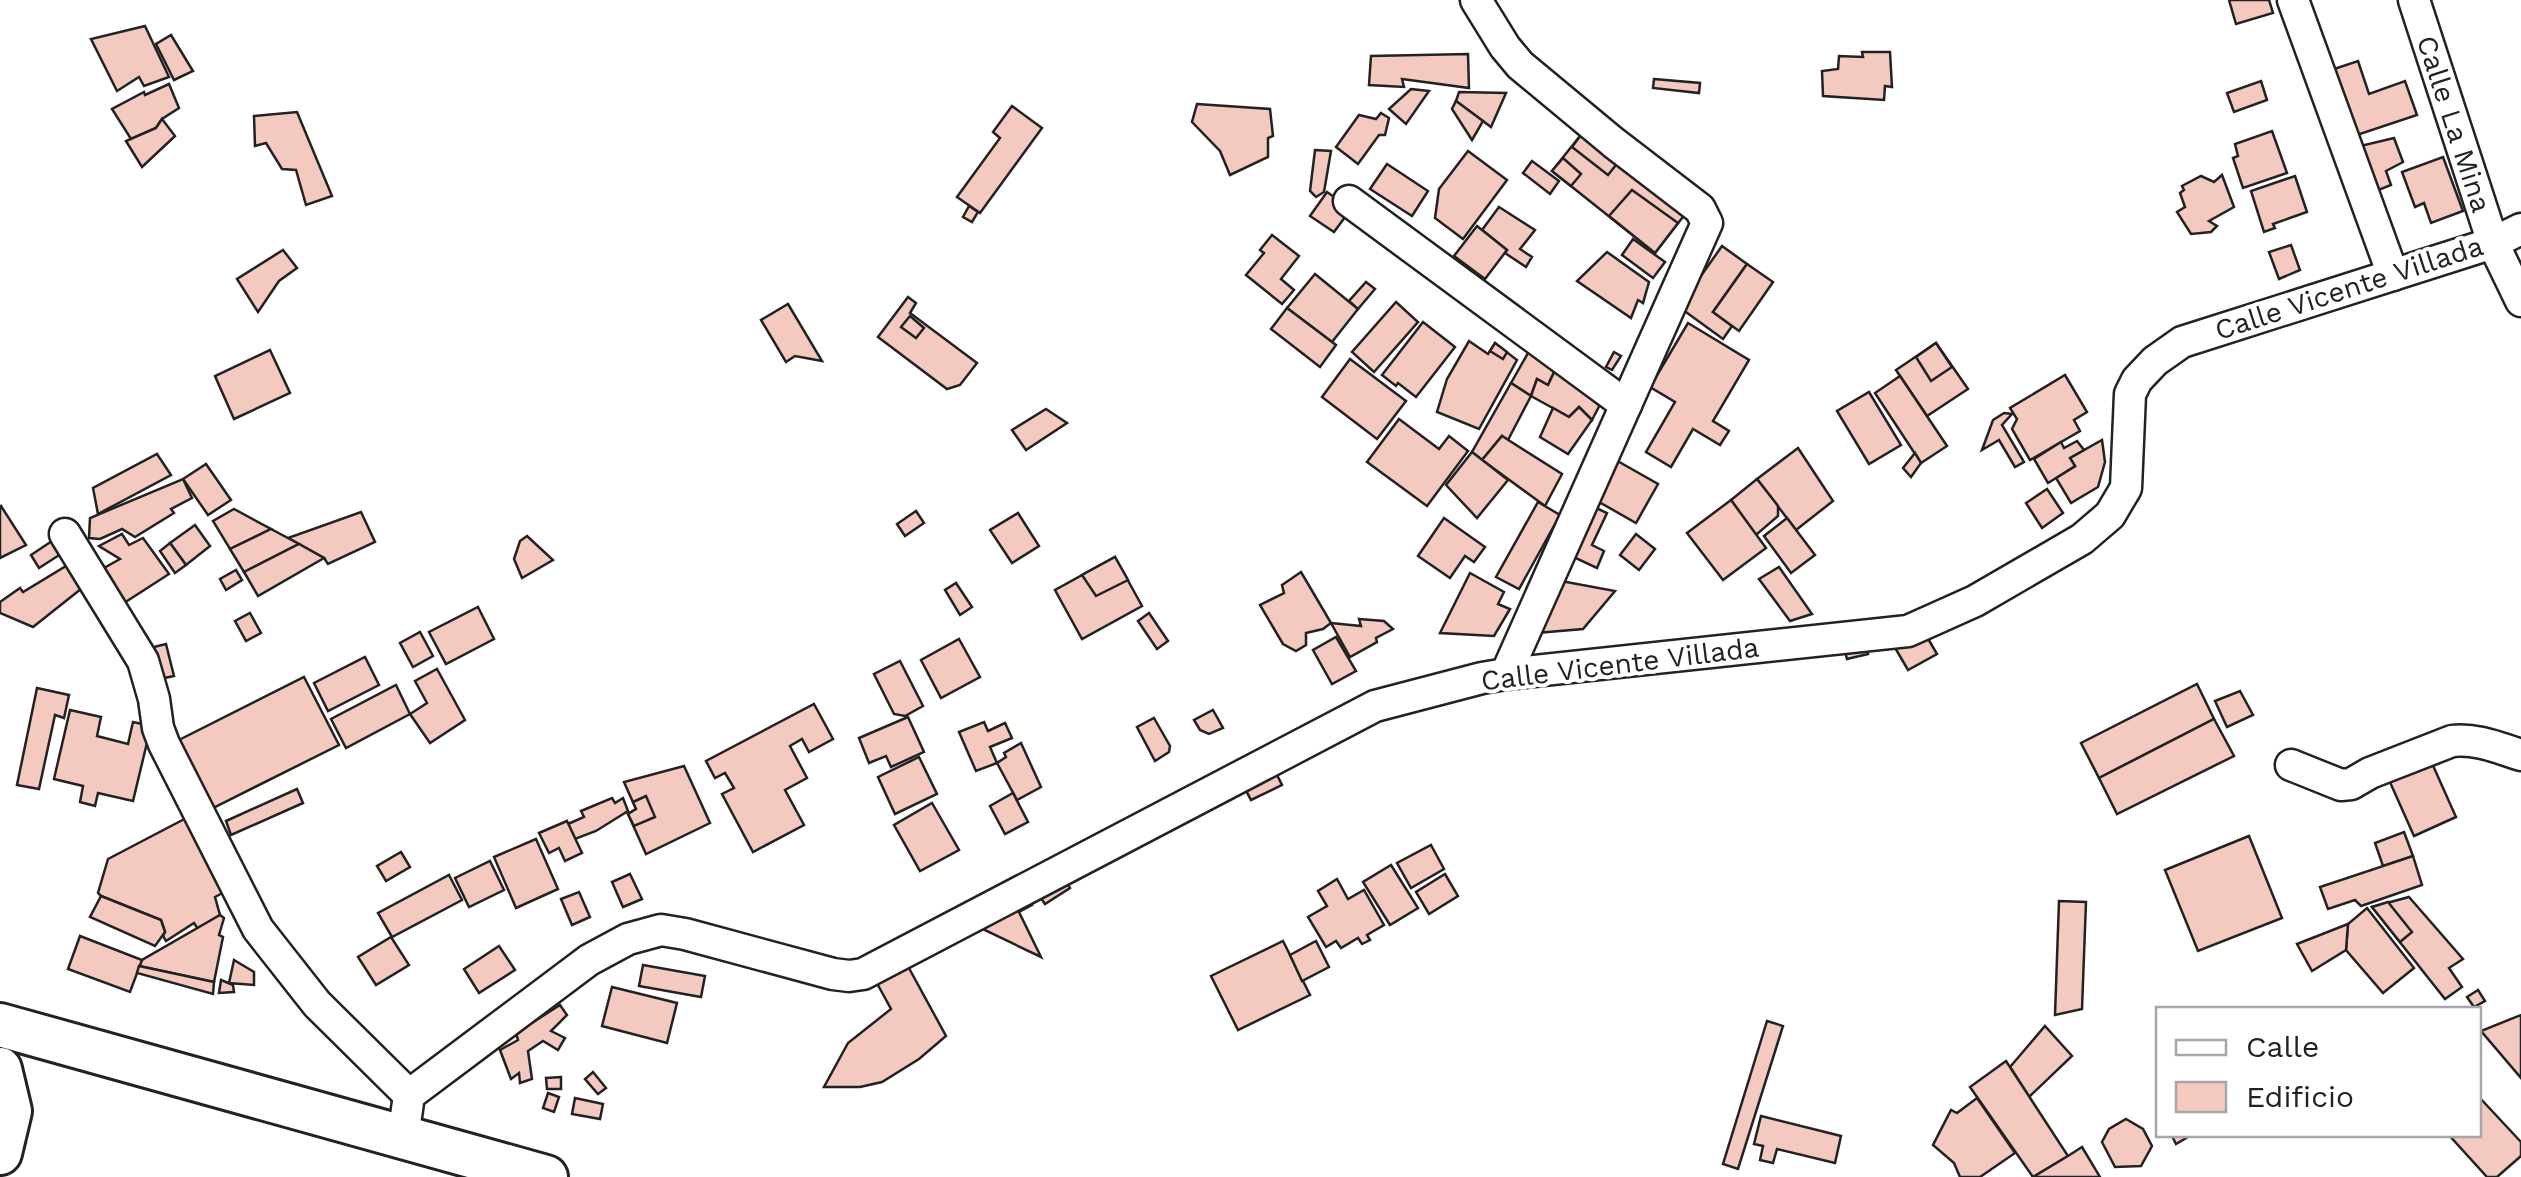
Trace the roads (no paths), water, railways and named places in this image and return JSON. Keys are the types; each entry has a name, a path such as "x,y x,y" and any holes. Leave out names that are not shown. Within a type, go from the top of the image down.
{"main road":[{"path":"0,1025 546,1177"},
{"path":"0,1068 10,1111 0,1152"}],"street":[{"path":"1476,0 1504,47 1520,65 1700,209 1706,223 1506,674"},
{"path":"2292,0 2393,275"},
{"name":"Calle La Mina","path":"2414,0 2493,243 2521,302"},
{"path":"1349,201 1626,405"},
{"name":"Calle Vicente Villada","path":"409,1095 589,960 628,940 661,930 833,974 863,974 1376,706 1506,674 1908,631 1974,601 2082,539 2110,515 2126,488 2130,394 2155,361 2182,342 2493,243 2521,229"},
{"path":"65,534 143,661 164,744 258,929 317,1004 409,1095 403,1138"},
{"path":"2291,765 2341,785 2452,741 2484,744 2521,755"}]}
